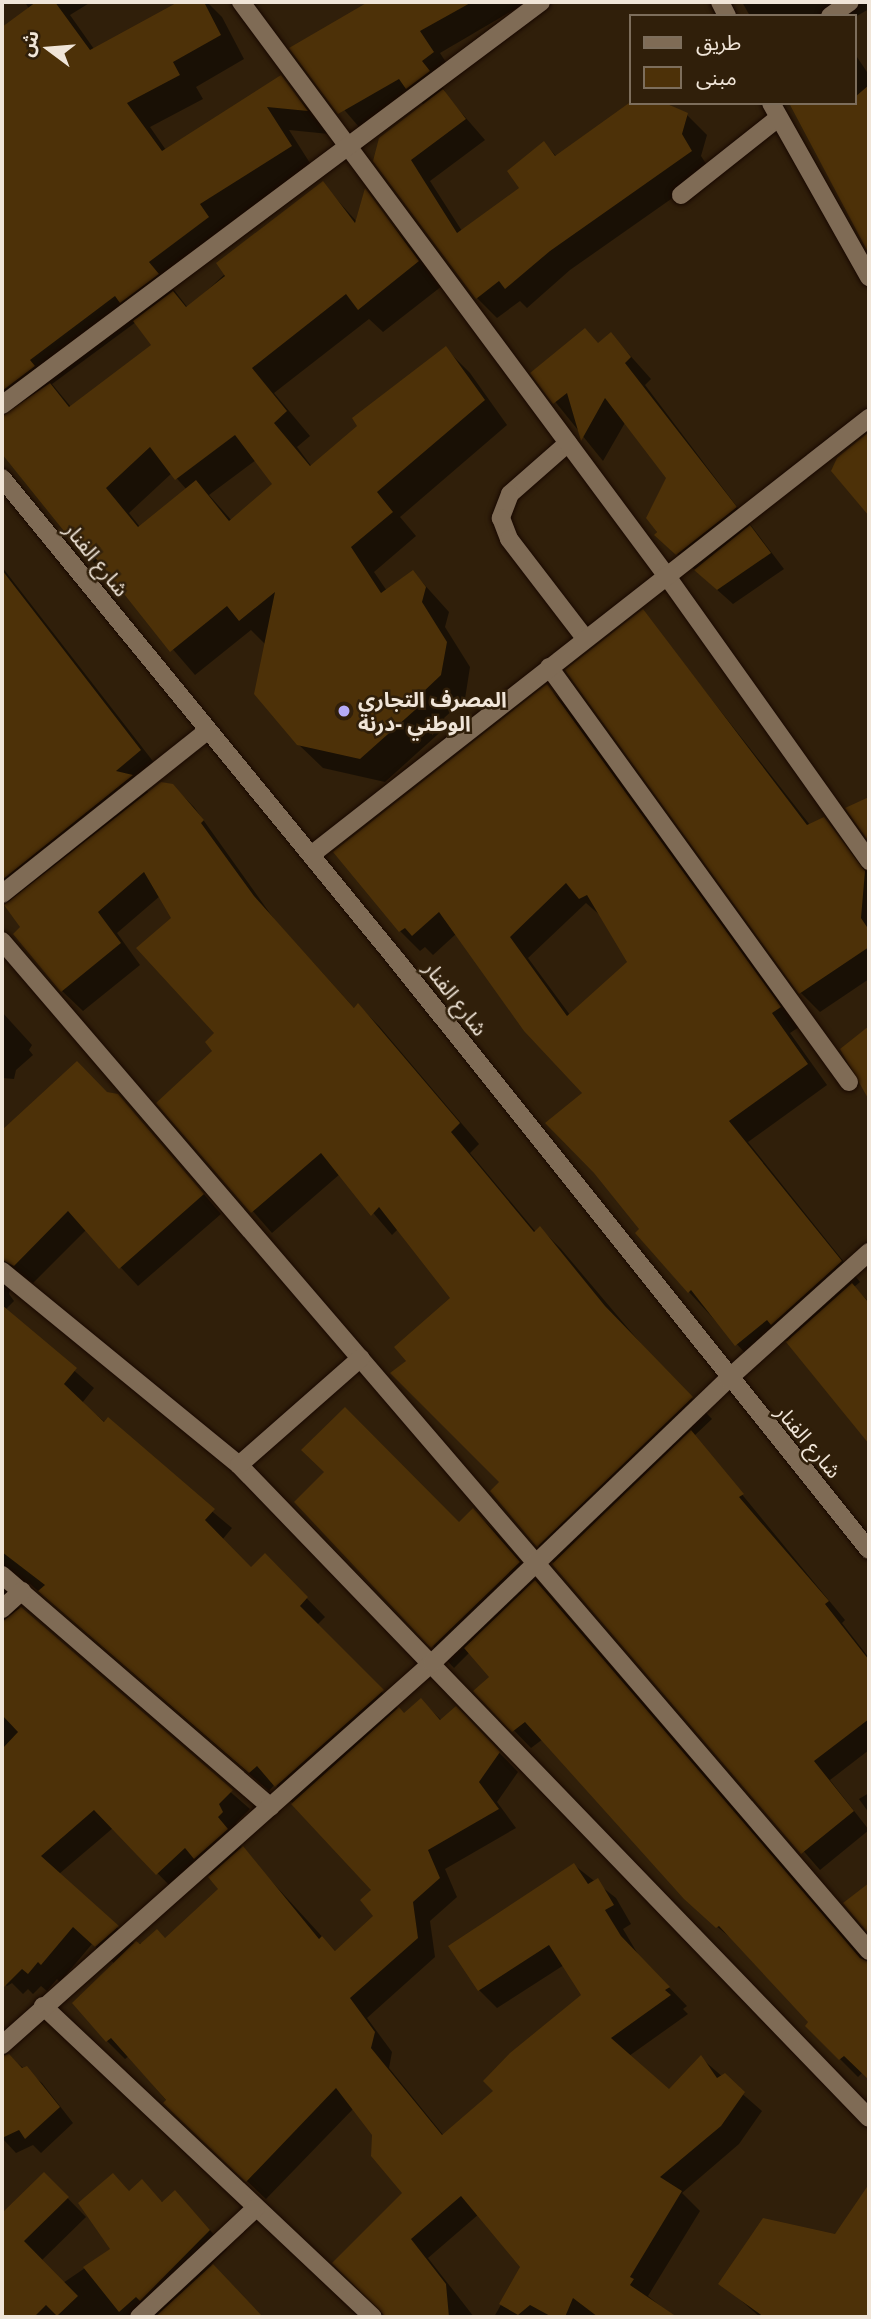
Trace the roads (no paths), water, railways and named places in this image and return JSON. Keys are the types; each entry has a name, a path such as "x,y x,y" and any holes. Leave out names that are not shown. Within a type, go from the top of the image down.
{"street":[{"path":"241,2 666,575 869,861"},
{"path":"2,405 346,144 541,2"},
{"path":"833,14 850,2"},
{"path":"681,195 774,111 868,272"},
{"path":"311,855 869,418"},
{"path":"568,443 510,494 501,519 509,539 585,638"},
{"name":"شارع الفنار","path":"2,478 311,855 728,1379 869,1550"},
{"path":"549,667 849,1082"},
{"path":"2,894 208,730"},
{"path":"2,941 869,1951"},
{"path":"2,2045 432,1663 538,1565 728,1379 869,1252"},
{"path":"2,1271 239,1465 869,2118"},
{"path":"239,1465 361,1358"},
{"path":"2,1575 271,1807"},
{"path":"2,1609 22,1591"},
{"path":"43,2006 373,2317"},
{"path":"139,2317 256,2208"}],"place":[{"name":"المصرف التجاري الوطني -درنة","path":"344,711"}]}
